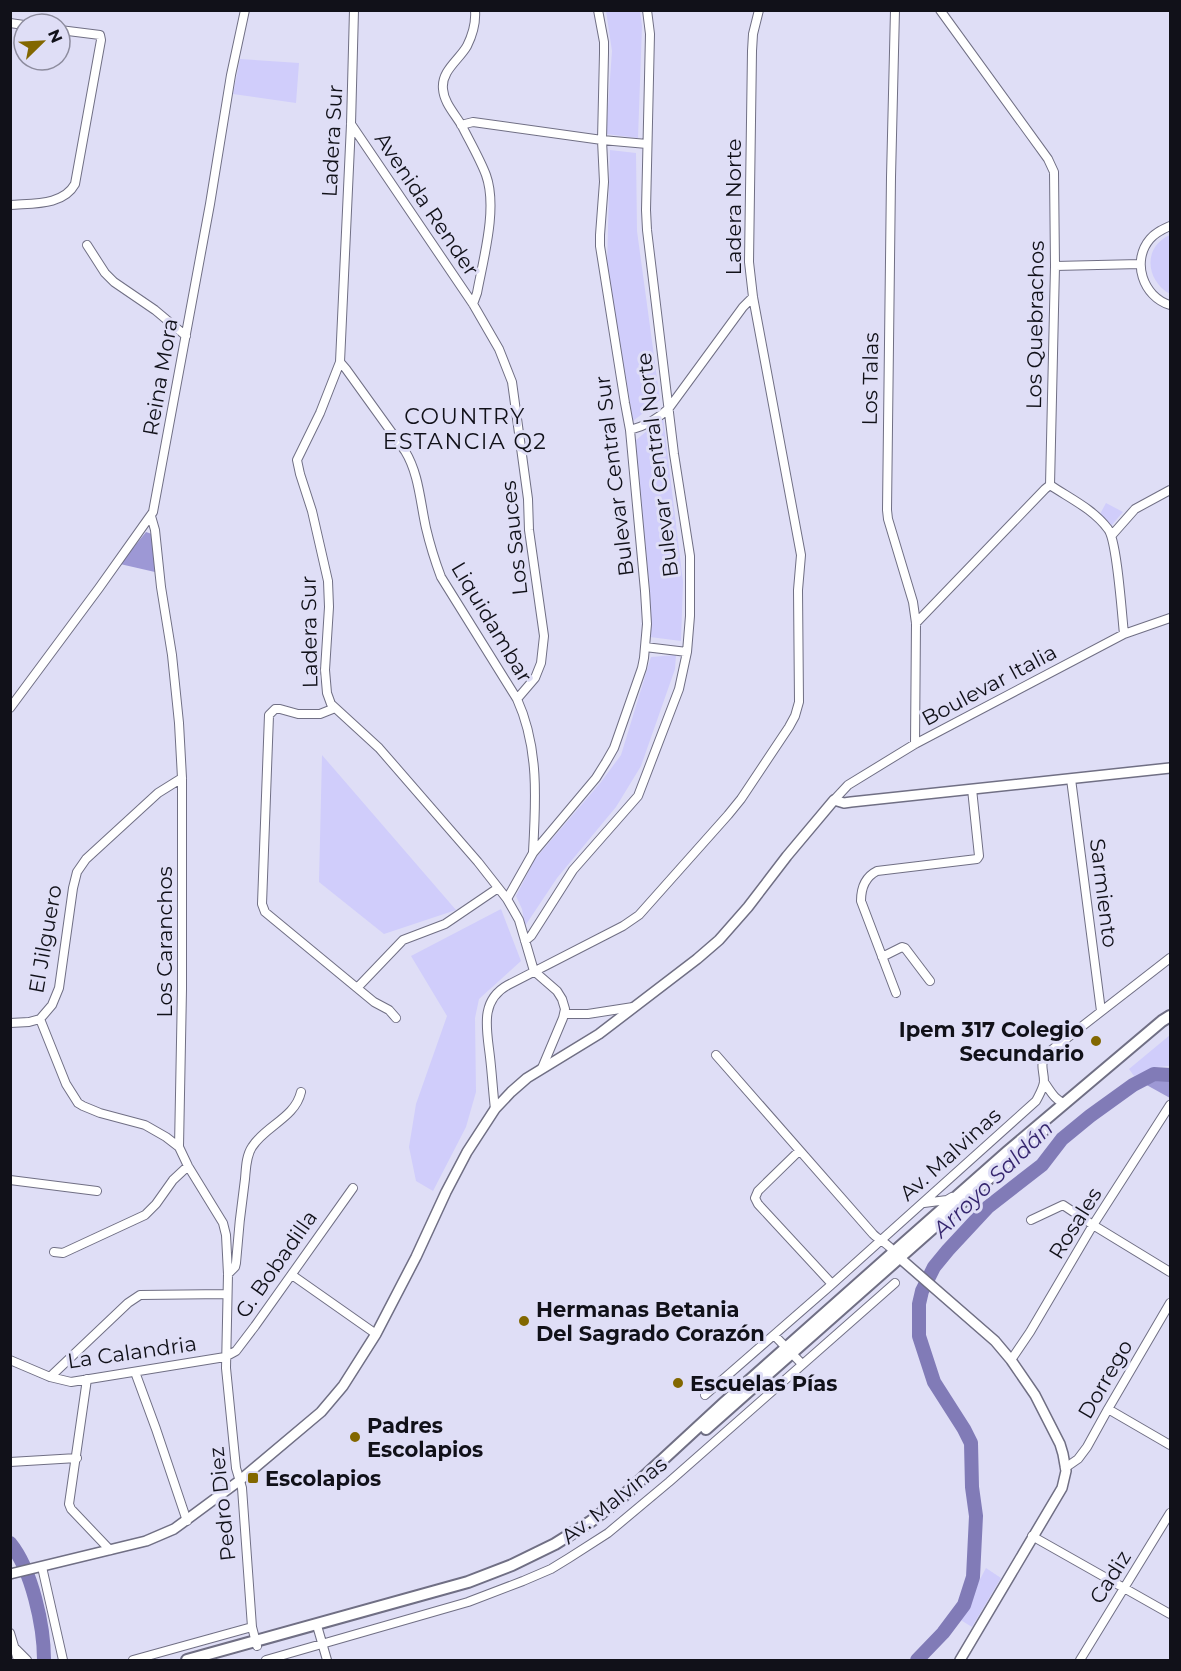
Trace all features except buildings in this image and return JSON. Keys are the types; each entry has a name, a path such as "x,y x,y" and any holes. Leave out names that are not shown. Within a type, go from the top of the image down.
{"main road":[{"path":"203,1660 468,1582 512,1565 555,1544 590,1522 620,1499 724,1403 845,1306 1007,1152 1170,1016"},
{"path":"187,1660 318,1629 471,1585 519,1567 556,1548 589,1527 620,1504 789,1351 1164,1024 1170,1016"}],"street":[{"name":"Reina Mora","path":"10,708 151,516 155,505 231,75 246,10"},
{"name":"Ladera Sur","path":"354,10 340,362 320,413 297,460 327,571 329,607 325,683 328,699 335,708 379,748 478,862 507,899 519,920 534,971"},
{"path":"473,304 477,293 491,205 486,176 461,125 446,101 443,81 446,73 467,46 474,24 475,10"},
{"name":"Bulevar Central Sur","path":"507,899 533,853 596,778 614,748 642,668 645,647 647,624 645,591 630,430 600,246 604,182 602,140 604,42 597,10"},
{"name":"Bulevar Central Norte","path":"525,941 531,936 581,860 638,796 679,688 687,652 690,616 690,556 674,454 647,230 650,34 647,10"},
{"name":"Ladera Norte","path":"495,1109 486,1029 488,1010 495,994 534,971 623,926 639,915 741,799 795,716 800,687 797,612 801,555 753,297 749,262 752,51 753,34 759,10"},
{"name":"Los Talas","path":"895,10 887,510 913,602 916,623 915,744"},
{"name":"Los Quebrachos","path":"940,10 1052,165 1055,266 1050,485"},
{"path":"10,205 54,200 69,193 75,184 101,40 100,35 72,32"},
{"path":"461,125 473,122 647,144"},
{"name":"Avenida Render","path":"351,124 473,304"},
{"path":"1170,226 1159,231 1149,240 1140,264 1147,289 1156,298 1170,306"},
{"path":"87,245 105,273 114,282 155,310 186,336"},
{"path":"1055,266 1140,264"},
{"path":"630,430 643,427 662,416 743,307 753,297"},
{"name":"Los Sauces","path":"473,304 499,349 512,382 543,630 541,663 535,678 517,699"},
{"name":"Liquidambar","path":"340,362 412,463 427,534 441,577 524,714 535,776 533,853"},
{"path":"916,623 1050,485 1096,516 1112,535 1124,634"},
{"path":"1112,535 1135,509 1170,490"},
{"name":"Los Caranchos","path":"151,516 155,530 160,586 173,666 182,778 179,1147 225,1229 228,1274 225,1357"},
{"name":"Boulevar Italia","path":"834,800 848,785 915,744 1124,634 1170,618"},
{"path":"645,647 687,652"},
{"path":"335,708 320,714 298,714 275,709 267,718 262,904 265,912 374,1002 389,1010 396,1018"},
{"path":"10,1574 153,1539 174,1529 239,1481 326,1406 343,1386 376,1334 467,1152 495,1109 526,1078 590,1040 698,959 732,927 834,800 851,802 1170,768"},
{"name":"El Jilguero","path":"179,1147 145,1125 92,1110 78,1102 66,1084 40,1018 52,1005 58,988 77,872 86,858 158,793 182,778"},
{"name":"Sarmiento","path":"1071,779 1101,1011"},
{"path":"896,993 861,901 861,891 870,874 877,871 977,859 979,856 972,789"},
{"path":"358,987 404,940 444,924 498,888"},
{"path":"882,957 902,947 905,948 930,981"},
{"name":"Av. Malvinas","path":"705,1395 1036,1101 1044,1082 1042,1065 1049,1052 1170,958"},
{"path":"534,971 557,991 564,1009 542,1068"},
{"path":"564,1014 588,1014 633,1007"},
{"path":"10,1023 29,1022 40,1018"},
{"path":"716,1055 880,1241 891,1247 994,1341 1011,1360 1035,1395 1055,1433 1063,1454 1065,1468 1062,1488 960,1660"},
{"path":"1044,1082 1060,1102 1065,1103"},
{"path":"228,1274 236,1263 240,1212 250,1150 262,1136 292,1110 298,1103 301,1092"},
{"name":"Rosales","path":"1011,1360 1093,1225 1170,1105"},
{"path":"799,1151 758,1191 755,1198 832,1284"},
{"path":"923,1203 947,1200 1007,1152"},
{"path":"54,1252 63,1253 145,1215 173,1180 188,1166"},
{"path":"10,1180 98,1191"},
{"name":"G. Bobadilla","path":"225,1357 236,1351 353,1188"},
{"path":"1031,1220 1063,1204 1170,1272"},
{"path":"292,1275 376,1334"},
{"name":"Av. Malvinas","path":"266,1660 468,1602 550,1569 608,1533 894,1283"},
{"path":"50,1377 128,1303 140,1295 227,1294"},
{"name":"Dorrego","path":"1065,1468 1078,1459 1087,1447 1170,1303"},
{"path":"845,1306 855,1318"},
{"path":"774,1335 802,1364"},
{"name":"La Calandria","path":"10,1360 68,1382 225,1357"},
{"name":"Pedro Diez","path":"225,1357 236,1468 242,1488 252,1627 256,1644"},
{"path":"135,1372 187,1521"},
{"path":"87,1379 77,1458 69,1499 71,1509 110,1550"},
{"path":"1108,1409 1170,1445"},
{"path":"10,1462 77,1458"},
{"name":"Cadiz","path":"1080,1660 1170,1513"},
{"path":"1032,1536 1170,1614"},
{"path":"38,1568 63,1660"},
{"path":"133,1660 252,1627"},
{"path":"318,1629 327,1660"},
{"path":"10,1633 18,1660"},
{"path":"15,1647 27,1660"}],"shaded area":[{"path":"606,11 640,11 642,26 638,138 606,134 612,51"},
{"path":"240,59 299,63 296,103 233,94"},
{"path":"610,150 636,153 637,231 660,400 633,421 607,267"},
{"path":"1170,235 1170,294 1156,281 1150,264 1155,247"},
{"path":"663,417 683,582 681,641 650,637 650,592 635,441"},
{"path":"1106,503 1123,512 1111,526 1100,514"},
{"path":"146,532 152,534 155,572 120,564"},
{"path":"676,655 675,669 641,766 616,807 557,878 525,926 522,909 516,896 535,859 621,755 651,657"},
{"path":"322,755 456,910 384,934 319,882"},
{"path":"501,909 521,961 479,999 475,1018 476,1092 466,1127 433,1191 416,1181 409,1147 416,1104 447,1016 411,956"},
{"path":"1170,1035 1170,1066 1157,1067 1134,1076 1129,1069"},
{"path":"1170,1068 1170,1098 1134,1078 1158,1069"},
{"path":"986,1568 1001,1578 972,1627 959,1619"}],"waterway":[{"name":"Arroyo Saldán","path":"917,1660 943,1633 964,1605 973,1577 976,1516 972,1487 971,1443 934,1382 919,1336 919,1304 922,1291 934,1267 948,1250 988,1207 1042,1165 1062,1139 1133,1085 1154,1074 1170,1075"},
{"name":"Arroyo Saldán","path":"10,1543 25,1568 35,1599 42,1631 44,1660"}],"place":[{"name":"Ipem 317 Colegio Secundario","path":"1096,1041"},
{"name":"Hermanas Betania Del Sagrado Corazón","path":"524,1321"},
{"name":"Escuelas Pías","path":"678,1383"},
{"name":"Padres Escolapios","path":"355,1437"},
{"name":"Escolapios","path":"253,1478"}],"district":[{"name":"COUNTRY ESTANCIA Q2","path":"465,428"}]}
